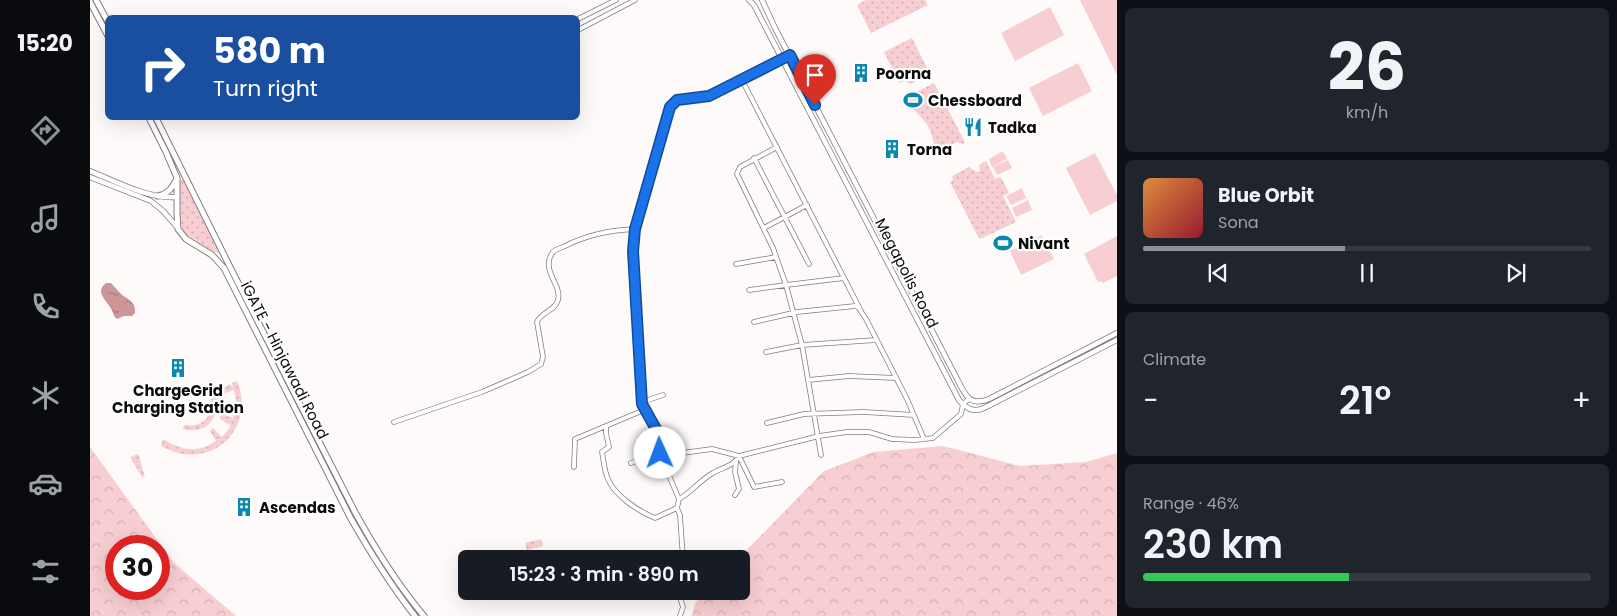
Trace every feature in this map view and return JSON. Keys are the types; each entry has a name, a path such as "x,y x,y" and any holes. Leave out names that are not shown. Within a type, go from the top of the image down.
{"main road":[{"path":"96,0 105,16"},
{"path":"90,2 105,30"},
{"path":"150,120 177,178 178,229"},
{"name":"iGATE - Hinjawadi Road","path":"157,120 356,514 378,554 399,585 424,616"},
{"path":"158,196 170,191 177,178"},
{"name":"iGATE - Hinjawadi Road","path":"178,229 186,239 216,258 224,268 373,558 416,616"},
{"path":"216,258 224,254"}],"street":[{"path":"580,18 616,0"},
{"path":"580,29 635,0"},
{"name":"Megapolis Road","path":"749,0 754,5 959,400 963,404"},
{"name":"Megapolis Road","path":"762,0 845,164 969,399"},
{"path":"790,55 709,96 677,100 670,107 635,229 633,251 642,402 644,410 666,447 682,454 712,448 739,456 819,436 847,432 869,432 892,439 933,438 961,414 963,404 969,399 977,402 994,396 1117,333"},
{"path":"742,80 896,378 924,439"},
{"path":"777,147 740,167 737,174 764,228 786,285 802,345 821,456"},
{"path":"754,158 809,264"},
{"path":"90,171 158,196 177,197"},
{"path":"90,177 151,201 163,211 178,229"},
{"path":"764,228 807,206"},
{"path":"394,422 482,392 528,372 541,364 543,357 537,322 539,317 558,302 558,292 549,269 549,260 553,252 590,236 617,230 635,229"},
{"path":"736,264 776,257"},
{"path":"749,290 844,278"},
{"path":"754,322 794,313 855,306 861,311"},
{"path":"766,352 802,345 876,340"},
{"path":"963,404 968,409 975,411 984,408 1117,340"},
{"path":"808,380 849,376 896,378"},
{"path":"642,402 663,395"},
{"path":"574,467 575,439 644,410"},
{"path":"767,423 804,414 864,412 914,415"},
{"path":"606,427 609,447 602,452 607,478 612,488 628,503 655,518 677,508"},
{"path":"631,463 660,453 666,447"},
{"path":"660,453 678,499 677,508 680,515 682,550"},
{"path":"735,495 739,489 735,472 739,456"},
{"path":"739,456 754,487 782,482"},
{"path":"678,499 690,493 713,473 736,462"},
{"path":"680,616 683,607 681,600"}],"green space":[{"path":"866,0 925,0 928,5 871,33 857,5"},
{"path":"1080,0 1117,0 1117,75"},
{"path":"1050,7 1064,35 1015,61 1001,33"},
{"path":"912,38 930,74 910,84 904,81 899,83 884,52"},
{"path":"1078,63 1092,91 1043,116 1029,88"},
{"path":"934,83 965,142 963,144 957,142 937,152 928,126 907,97"},
{"path":"1003,151 1007,159 992,167 989,159"},
{"path":"1095,153 1117,195 1117,201 1090,215 1066,168"},
{"path":"1008,160 1012,168 997,175 993,167"},
{"path":"986,161 995,179 1001,177 1009,193 1003,196 1016,222 980,239 950,182 953,180 952,176 969,167 977,172 980,171 979,165"},
{"path":"180,180 183,180 219,250 218,253 183,232 179,214"},
{"path":"1022,188 1026,198 1011,205 1006,196"},
{"path":"1028,200 1032,210 1016,217 1012,208"},
{"path":"1042,235 1054,259 1021,275 1010,251"},
{"path":"1117,236 1117,276 1103,283 1101,281 1098,282 1084,254"},
{"path":"237,381 241,395 241,409 238,422 232,434 223,444 198,454 183,454 161,446 163,439 183,448 203,448 216,441 210,431 213,428 222,437 229,429 233,419 230,425 220,419 221,414 233,418 236,402 234,390 223,394 220,390 230,384 233,388 232,383"},
{"path":"215,392 218,402 217,411 212,410 210,395"},
{"path":"211,412 216,413 207,426 198,430 183,429 184,425 196,425 203,421"},
{"path":"943,446 1020,466 1086,462 1117,453 1117,616 692,616 695,603 698,600 750,600 750,550 747,550 824,471 874,452"},
{"path":"90,447 154,535 105,535 105,600 170,600 170,557 236,616 90,616"},
{"path":"138,454 145,476 142,477 130,457"},
{"path":"541,539 543,546 527,550 525,543"}],"water":[{"path":"106,283 111,283 133,303 135,313 132,316 124,316 117,319 114,316 101,291"}],"place":[{"name":"Poorna","path":"861,73"},
{"name":"Chessboard","path":"913,100"},
{"name":"Tadka","path":"973,127"},
{"name":"Torna","path":"892,149"},
{"name":"Nivant","path":"1003,243"},
{"name":"ChargeGrid Charging Station","path":"178,368"},
{"name":"Ascendas","path":"244,507"}],"route":[{"path":"660,453 666,447 642,404 633,251 635,229 670,107 677,100 709,96 790,55 815,105"}]}
